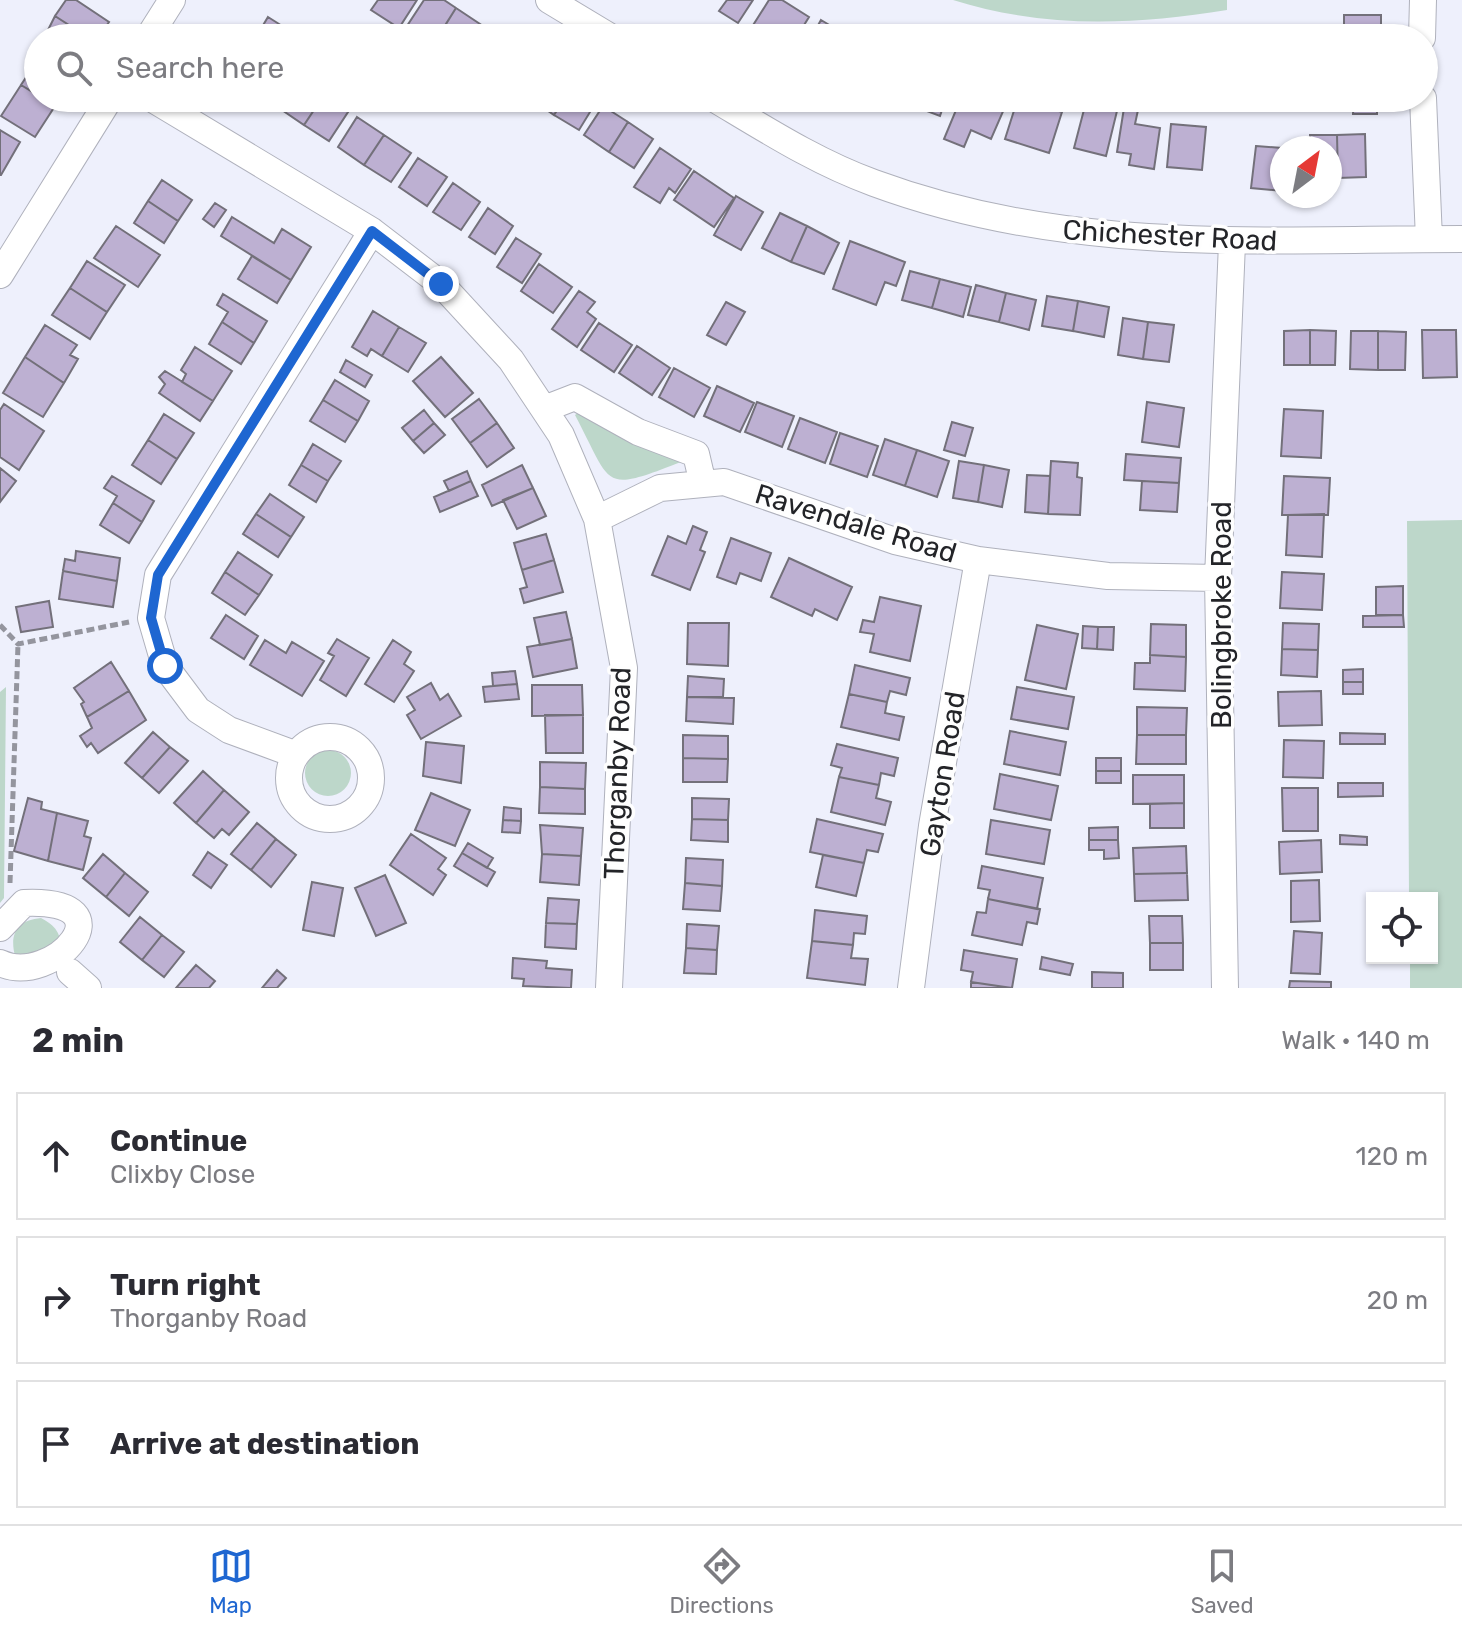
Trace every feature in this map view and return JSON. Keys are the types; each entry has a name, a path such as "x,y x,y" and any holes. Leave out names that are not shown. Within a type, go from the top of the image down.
{"street":[{"path":"157,24 172,0"},
{"path":"549,0 589,24"},
{"path":"1422,24 1423,0"},
{"path":"0,275 101,112"},
{"name":"Thorganby Road","path":"174,112 372,231 441,284 511,360 561,435 597,519 624,668 609,988"},
{"name":"Chichester Road","path":"736,112 805,153 873,183 944,206 1063,231 1232,243 1462,239"},
{"path":"1424,112 1429,239"},
{"path":"294,754 229,730 198,710 165,666 151,618 158,575 372,231"},
{"name":"Bolingbroke Road","path":"1225,988 1218,578 1232,243"},
{"path":"544,409 575,397 638,432 696,454 703,484"},
{"name":"Ravendale Road","path":"597,519 660,488 724,482 895,541 978,560 1108,576 1218,578"},
{"name":"Gayton Road","path":"911,988 932,826 978,560"},
{"path":"0,963 9,976 29,986 79,980 77,930 65,912 46,902 24,903 6,921"}],"path":[{"path":"18,644 151,618"},
{"path":"0,625 18,644 6,921"}],"green space":[{"path":"953,0 1227,0 1227,10 1157,19 1089,22 1021,16"},
{"path":"579,412 681,462 636,478 622,480 612,477 596,457 575,415"},
{"path":"1462,520 1462,988 1410,988 1410,964 1438,964 1438,892 1409,892 1407,521"},
{"path":"6,687 4,898 0,903 0,692"},
{"path":"328,750 344,757 351,773 344,789 328,796 312,789 305,773 312,757"},
{"path":"41,918 57,931 61,950 15,956 13,941 17,929 26,922"}],"building":[{"path":"66,0 76,0 109,22 67,24 55,16"},
{"path":"378,0 417,0 402,24 393,24 371,10"},
{"path":"424,0 444,0 456,8 446,24 408,24"},
{"path":"727,0 753,0 738,23 719,11"},
{"path":"769,0 782,0 809,17 805,24 754,24"},
{"path":"456,8 480,24 446,24"},
{"path":"1344,15 1381,15 1381,24 1344,24"},
{"path":"55,16 67,24 51,24"},
{"path":"268,17 279,24 264,24"},
{"path":"21,85 24,87 24,112 51,112 35,137 1,116"},
{"path":"285,112 313,112 304,125"},
{"path":"313,112 348,112 329,141 304,125"},
{"path":"556,112 590,112 579,130 554,115"},
{"path":"599,112 612,112 628,122 609,152 584,135"},
{"path":"955,112 1003,112 991,139 971,130 964,147 944,139"},
{"path":"1014,112 1062,112 1049,153 1005,139"},
{"path":"1083,112 1117,112 1106,156 1074,148"},
{"path":"1123,112 1138,112 1135,124 1160,128 1154,169 1129,165 1131,154 1117,152"},
{"path":"1353,112 1377,112 1377,114"},
{"path":"357,117 384,135 364,165 338,147"},
{"path":"628,122 653,139 634,168 609,152"},
{"path":"1171,124 1206,127 1202,170 1167,167"},
{"path":"0,130 20,142 1,175 0,175"},
{"path":"1365,134 1366,177 1342,178 1342,136 1337,135"},
{"path":"384,135 411,153 391,182 364,165"},
{"path":"1256,146 1270,147 1270,190 1251,188"},
{"path":"660,148 691,169 675,193 669,188 660,203 634,187"},
{"path":"418,158 447,177 427,206 399,187"},
{"path":"694,171 734,198 714,227 674,200"},
{"path":"162,180 192,200 178,221 148,201"},
{"path":"453,183 480,202 461,230 433,212"},
{"path":"736,196 763,212 741,250 714,235"},
{"path":"148,201 178,221 164,243 134,223"},
{"path":"215,203 226,210 214,227 203,219"},
{"path":"488,208 513,226 495,254 469,237"},
{"path":"780,213 807,226 791,262 762,248"},
{"path":"232,217 274,243 282,229 311,247 291,280 221,236"},
{"path":"116,226 160,255 138,287 94,258"},
{"path":"807,226 839,243 824,274 791,262"},
{"path":"516,238 541,254 522,283 497,267"},
{"path":"850,241 905,262 896,286 885,282 876,305 833,289"},
{"path":"252,256 291,280 277,303 238,279"},
{"path":"87,261 125,285 107,312 70,288"},
{"path":"539,264 572,287 553,313 521,291"},
{"path":"910,271 940,279 932,308 902,300"},
{"path":"940,279 971,287 963,317 932,308"},
{"path":"976,285 1006,293 999,322 968,315"},
{"path":"70,288 107,312 90,339 52,315"},
{"path":"579,291 595,302 587,312 596,319 577,347 552,329"},
{"path":"1006,293 1036,300 1029,330 999,322"},
{"path":"223,294 267,321 254,343 222,322 228,312 217,305"},
{"path":"1047,296 1078,301 1073,331 1042,326"},
{"path":"1078,301 1109,307 1104,337 1073,331"},
{"path":"726,302 745,312 726,345 707,335"},
{"path":"373,311 399,327 382,356 371,349 367,356 352,347"},
{"path":"1123,318 1148,322 1143,359 1118,355"},
{"path":"222,322 254,343 241,364 209,344"},
{"path":"1148,322 1174,325 1169,362 1143,359"},
{"path":"599,323 632,345 614,372 581,350"},
{"path":"45,325 77,345 70,355 78,359 64,383 25,357"},
{"path":"399,327 426,343 408,372 382,356"},
{"path":"1310,330 1310,365 1284,365 1284,331"},
{"path":"1310,330 1336,331 1335,365 1310,365"},
{"path":"1422,330 1456,330 1457,377 1423,378"},
{"path":"1351,331 1378,331 1378,370 1350,369"},
{"path":"1378,331 1406,332 1405,370 1378,370"},
{"path":"637,346 670,368 652,395 619,373"},
{"path":"195,347 232,371 213,401 182,382 186,374 181,370"},
{"path":"25,357 64,383 43,417 3,393"},
{"path":"441,357 473,393 445,417 413,381"},
{"path":"346,360 372,375 365,387 340,372"},
{"path":"674,368 710,388 694,417 659,397"},
{"path":"165,371 213,401 200,421 159,393 165,384 159,377"},
{"path":"335,380 369,401 358,421 323,400"},
{"path":"717,386 754,403 740,432 704,416"},
{"path":"479,399 497,423 470,443 452,419"},
{"path":"323,400 358,421 345,442 310,421"},
{"path":"757,402 794,416 782,447 745,432"},
{"path":"1147,402 1184,408 1179,447 1142,442"},
{"path":"4,404 44,431 19,470 0,457 0,410"},
{"path":"1284,409 1323,411 1321,458 1281,456"},
{"path":"424,410 434,423 413,441 402,428"},
{"path":"164,414 194,433 177,459 148,440"},
{"path":"800,418 837,432 825,463 788,449"},
{"path":"952,422 973,428 965,456 944,450"},
{"path":"434,423 445,435 424,453 413,441"},
{"path":"497,423 514,448 487,467 470,443"},
{"path":"840,433 878,446 867,477 830,464"},
{"path":"885,439 917,450 905,486 873,475"},
{"path":"148,440 177,459 161,484 132,465"},
{"path":"313,444 341,461 328,481 301,465"},
{"path":"917,450 949,461 937,497 905,486"},
{"path":"1126,454 1181,458 1179,483 1124,480"},
{"path":"959,461 984,465 978,502 953,498"},
{"path":"1051,461 1078,463 1077,477 1082,478 1080,515 1048,514"},
{"path":"301,465 328,481 316,502 289,485"},
{"path":"522,465 533,488 492,506 482,485"},
{"path":"984,465 1009,470 1002,507 978,502"},
{"path":"0,468 16,481 0,502"},
{"path":"467,471 471,481 449,491 444,481"},
{"path":"1027,475 1050,476 1048,514 1025,512"},
{"path":"112,476 154,501 142,522 113,503 117,496 104,488"},
{"path":"1284,476 1330,478 1328,515 1282,515"},
{"path":"471,481 478,496 440,512 434,497"},
{"path":"1142,481 1179,483 1177,512 1140,510"},
{"path":"533,488 546,516 517,529 503,500"},
{"path":"270,494 304,517 291,537 256,514"},
{"path":"113,503 142,522 129,543 100,525"},
{"path":"256,514 291,537 278,557 243,534"},
{"path":"1324,514 1322,557 1286,555 1288,515"},
{"path":"693,526 707,532 700,550 705,552 690,590 652,575 668,536 686,544"},
{"path":"546,534 554,560 522,570 514,543"},
{"path":"731,538 771,553 761,581 740,573 736,584 717,577"},
{"path":"76,551 120,558 117,581 63,571 65,559 75,561"},
{"path":"238,552 272,575 259,595 225,572"},
{"path":"789,558 852,587 837,620 815,609 812,616 771,597"},
{"path":"554,560 563,592 524,603 520,589 527,587 522,570"},
{"path":"63,571 117,581 113,607 59,599"},
{"path":"225,572 259,595 245,615 212,593"},
{"path":"1282,572 1324,574 1322,610 1280,608"},
{"path":"1403,586 1403,615 1376,615 1376,587"},
{"path":"880,597 921,606 910,661 870,652 874,634 860,632 863,620 874,622"},
{"path":"49,601 53,627 21,632 16,607"},
{"path":"566,612 572,639 540,645 534,618"},
{"path":"226,615 258,636 244,659 211,638"},
{"path":"1403,615 1404,627 1363,627 1363,616"},
{"path":"688,623 729,623 728,666 687,664"},
{"path":"1283,623 1319,624 1318,650 1282,649"},
{"path":"1151,624 1186,625 1186,657 1150,655"},
{"path":"1037,625 1078,634 1066,689 1025,680"},
{"path":"1083,626 1098,627 1097,649 1082,648"},
{"path":"1098,627 1114,627 1113,650 1097,649"},
{"path":"337,639 369,658 346,696 320,680 334,656 328,653"},
{"path":"572,639 577,668 533,677 527,647"},
{"path":"265,640 286,653 292,642 324,661 302,696 250,665"},
{"path":"393,640 411,652 404,664 414,671 394,702 365,684"},
{"path":"1282,649 1318,650 1317,677 1281,675"},
{"path":"1150,655 1186,657 1185,691 1134,689 1135,663 1150,663"},
{"path":"111,662 129,691 87,717 81,704 84,702 74,688"},
{"path":"855,665 910,678 906,695 890,691 887,702 849,694"},
{"path":"1363,669 1363,682 1343,682 1343,670"},
{"path":"515,671 517,684 493,686 492,673"},
{"path":"688,676 724,679 723,697 687,697"},
{"path":"1343,682 1363,682 1363,694 1343,694"},
{"path":"431,683 440,700 448,694 461,716 421,739 407,715 415,710 407,697"},
{"path":"517,684 519,699 485,702 483,687"},
{"path":"532,685 582,685 583,715 532,716"},
{"path":"1017,687 1074,697 1068,729 1011,719"},
{"path":"129,691 146,720 98,753 91,743 87,747 80,736 92,728 87,717"},
{"path":"1321,691 1322,725 1279,726 1278,692"},
{"path":"849,694 887,702 885,713 904,717 899,740 841,727"},
{"path":"687,697 734,698 733,724 686,721"},
{"path":"1137,707 1187,708 1186,735 1137,735"},
{"path":"545,715 583,715 583,753 546,753"},
{"path":"1010,731 1066,742 1060,775 1004,764"},
{"path":"153,732 170,747 142,778 125,763"},
{"path":"1340,733 1385,734 1385,744 1340,744"},
{"path":"683,735 728,736 728,759 683,758"},
{"path":"1137,735 1186,735 1186,764 1136,764"},
{"path":"1284,740 1324,741 1323,778 1283,777"},
{"path":"426,742 464,746 461,783 423,776"},
{"path":"837,744 898,758 894,776 881,773 879,785 839,777 842,768 831,765"},
{"path":"170,747 188,761 159,793 142,778"},
{"path":"683,758 728,759 727,782 683,782"},
{"path":"1096,758 1121,758 1121,771 1096,771"},
{"path":"540,762 586,763 585,789 540,787"},
{"path":"203,771 224,790 196,823 174,803"},
{"path":"1096,771 1121,771 1121,783 1096,783"},
{"path":"1000,774 1058,786 1051,820 994,809"},
{"path":"1133,775 1184,775 1184,803 1133,804"},
{"path":"839,777 879,785 876,798 891,802 885,825 831,812"},
{"path":"1338,783 1383,783 1383,796 1338,797"},
{"path":"540,787 585,789 585,814 539,813"},
{"path":"1282,788 1318,788 1318,831 1283,831"},
{"path":"224,790 249,812 229,835 222,829 214,838 196,823"},
{"path":"431,793 470,810 455,846 415,830"},
{"path":"28,798 42,802 41,809 57,813 48,861 14,851"},
{"path":"692,798 729,799 728,820 692,819"},
{"path":"1184,803 1184,828 1150,828 1150,804"},
{"path":"504,807 521,809 521,821 503,820"},
{"path":"57,813 88,821 84,836 91,838 83,870 48,861"},
{"path":"692,819 728,820 728,842 691,840"},
{"path":"817,819 883,834 878,852 867,850 864,863 810,852"},
{"path":"503,820 521,821 520,833 502,832"},
{"path":"991,820 1050,830 1044,864 986,854"},
{"path":"257,823 276,839 251,870 231,854"},
{"path":"540,825 583,828 581,856 542,854"},
{"path":"1118,827 1118,840 1089,840 1089,828"},
{"path":"411,834 446,858 438,869 446,875 433,895 390,865"},
{"path":"1340,835 1367,837 1367,845 1340,844"},
{"path":"276,839 296,855 271,887 251,870"},
{"path":"1089,840 1118,840 1119,858 1104,859 1104,850 1089,850"},
{"path":"1321,840 1322,872 1280,874 1279,842"},
{"path":"468,843 493,858 487,868 462,853"},
{"path":"1186,846 1187,873 1134,874 1133,848"},
{"path":"208,852 227,865 211,888 193,875"},
{"path":"462,853 495,872 487,886 454,866"},
{"path":"103,854 125,873 106,897 83,878"},
{"path":"542,854 581,856 579,885 540,882"},
{"path":"823,855 864,863 856,896 816,887"},
{"path":"686,858 723,860 722,886 685,883"},
{"path":"982,866 1043,878 1037,909 988,899 990,890 978,888"},
{"path":"125,873 148,892 129,916 106,897"},
{"path":"1187,873 1188,900 1135,901 1134,874"},
{"path":"385,875 406,923 376,936 355,888"},
{"path":"1319,880 1320,921 1291,922 1291,881"},
{"path":"312,882 343,888 334,936 303,930"},
{"path":"685,883 722,886 720,911 683,909"},
{"path":"548,898 579,900 577,924 546,923"},
{"path":"988,899 1040,909 1037,924 1027,922 1022,945 972,935 977,912 986,913"},
{"path":"815,910 867,916 865,934 854,933 853,945 812,941"},
{"path":"1149,916 1182,916 1183,943 1150,943"},
{"path":"140,917 162,935 142,960 120,942"},
{"path":"546,923 577,924 576,949 545,947"},
{"path":"687,924 719,926 717,950 686,948"},
{"path":"1294,931 1322,933 1320,974 1291,973"},
{"path":"162,935 184,952 164,977 142,960"},
{"path":"812,941 853,945 851,958 868,959 865,985 807,978"},
{"path":"1150,943 1183,943 1183,970 1150,970"},
{"path":"686,948 717,950 716,974 684,973"},
{"path":"964,950 1017,959 1012,988 971,982 973,972 961,970"},
{"path":"1042,957 1073,964 1070,975 1040,969"},
{"path":"513,958 547,961 546,968 572,970 571,988 523,986 524,979 512,978"},
{"path":"196,965 215,981 209,988 176,988"},
{"path":"277,970 286,978 277,988 262,988"},
{"path":"1092,972 1123,973 1123,988 1092,988"},
{"path":"1290,981 1331,982 1331,988 1289,988"},
{"path":"971,982 1011,988 971,988"}],"route":[{"path":"165,666 151,618 158,575 372,231 441,284"}]}
